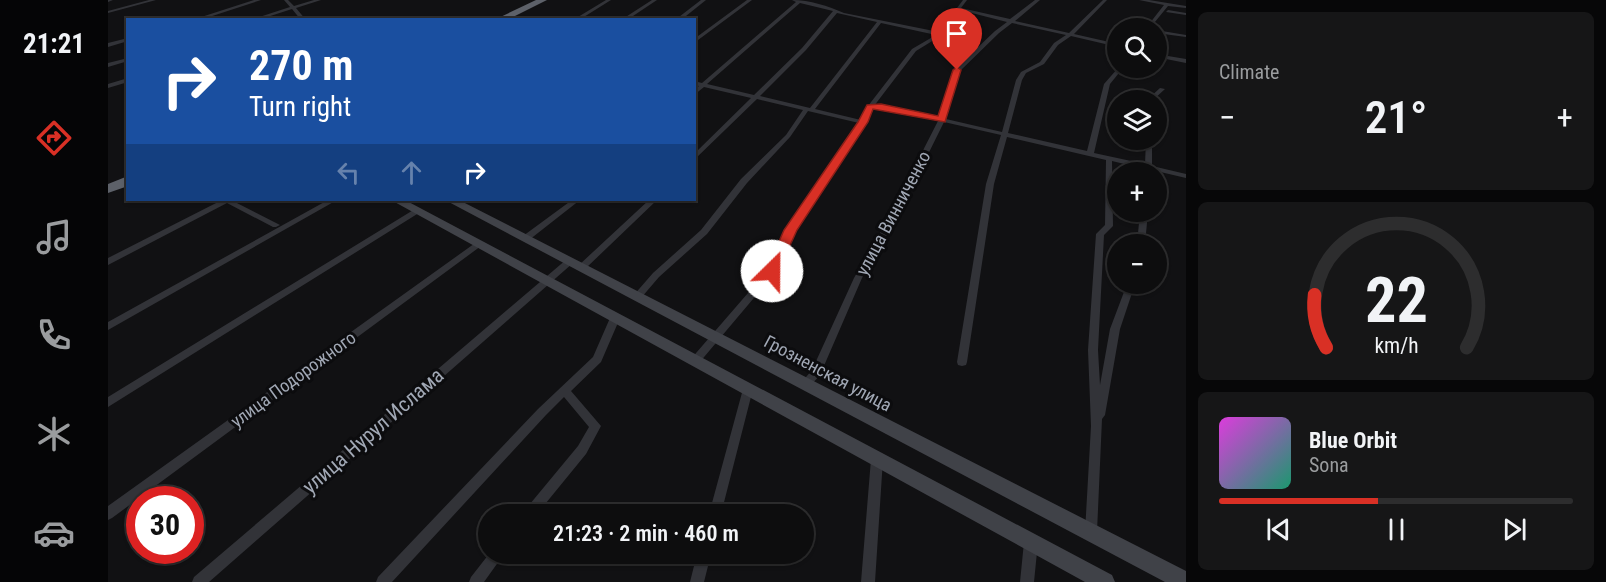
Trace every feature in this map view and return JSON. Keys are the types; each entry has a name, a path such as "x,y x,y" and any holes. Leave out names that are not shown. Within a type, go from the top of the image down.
{"highway":[{"path":"502,18 543,0"},
{"path":"108,189 126,181"}],"street":[{"path":"108,12 154,0"},
{"path":"200,18 259,0"},
{"path":"286,0 302,18"},
{"path":"257,18 319,0"},
{"path":"578,18 609,0"},
{"path":"626,18 655,0"},
{"path":"680,18 705,0"},
{"path":"696,40 750,0"},
{"path":"818,5 826,0"},
{"path":"695,360 772,271 790,230 878,96 914,50 940,34 965,0"},
{"name":"улица Винниченко","path":"806,383 816,372 858,278 892,219 942,120 957,70 1038,0"},
{"path":"962,362 990,184 1019,80 1024,72 1042,63 1056,44 1071,34 1105,0"},
{"path":"1141,0 1186,7"},
{"path":"696,91 717,75 796,1 879,22 940,34"},
{"path":"1156,18 1167,4"},
{"path":"959,9 1107,43"},
{"path":"1163,10 1186,14"},
{"path":"696,156 741,110 758,97 804,49 836,11"},
{"path":"638,296 656,275 704,232 744,181 789,136 809,109 830,88 879,22"},
{"path":"1167,33 1186,36"},
{"path":"108,45 126,40"},
{"path":"1167,57 1186,61"},
{"path":"108,65 126,60"},
{"path":"1090,154 1107,84 1112,78"},
{"path":"108,86 126,81"},
{"path":"696,83 863,122"},
{"path":"878,96 884,103 895,109"},
{"path":"870,107 895,109 1122,162"},
{"path":"1091,532 1097,426 1093,350 1100,234 1110,226 1109,158"},
{"path":"1167,173 1186,176"},
{"path":"108,262 224,201"},
{"path":"228,201 276,225"},
{"path":"108,326 331,201"},
{"path":"399,201 1105,582"},
{"name":"Грозненская улица","path":"453,201 1186,582"},
{"path":"526,238 575,201"},
{"path":"576,264 652,201"},
{"path":"108,403 418,211"},
{"name":"улица Подорожного","path":"108,514 478,244"},
{"name":"улица Нурул Ислама","path":"199,582 546,280 576,264"},
{"path":"1097,426 1115,329 1127,294"},
{"path":"383,582 597,359 615,318"},
{"path":"718,504 748,389"},
{"path":"537,504 582,450 595,426 565,391"},
{"path":"868,582 877,459"},
{"path":"1027,582 1030,542"},
{"path":"476,582 490,564"},
{"path":"697,582 702,564"}],"route":[{"path":"772,271 790,230 863,122 870,107 881,106 942,120 957,70"}]}
